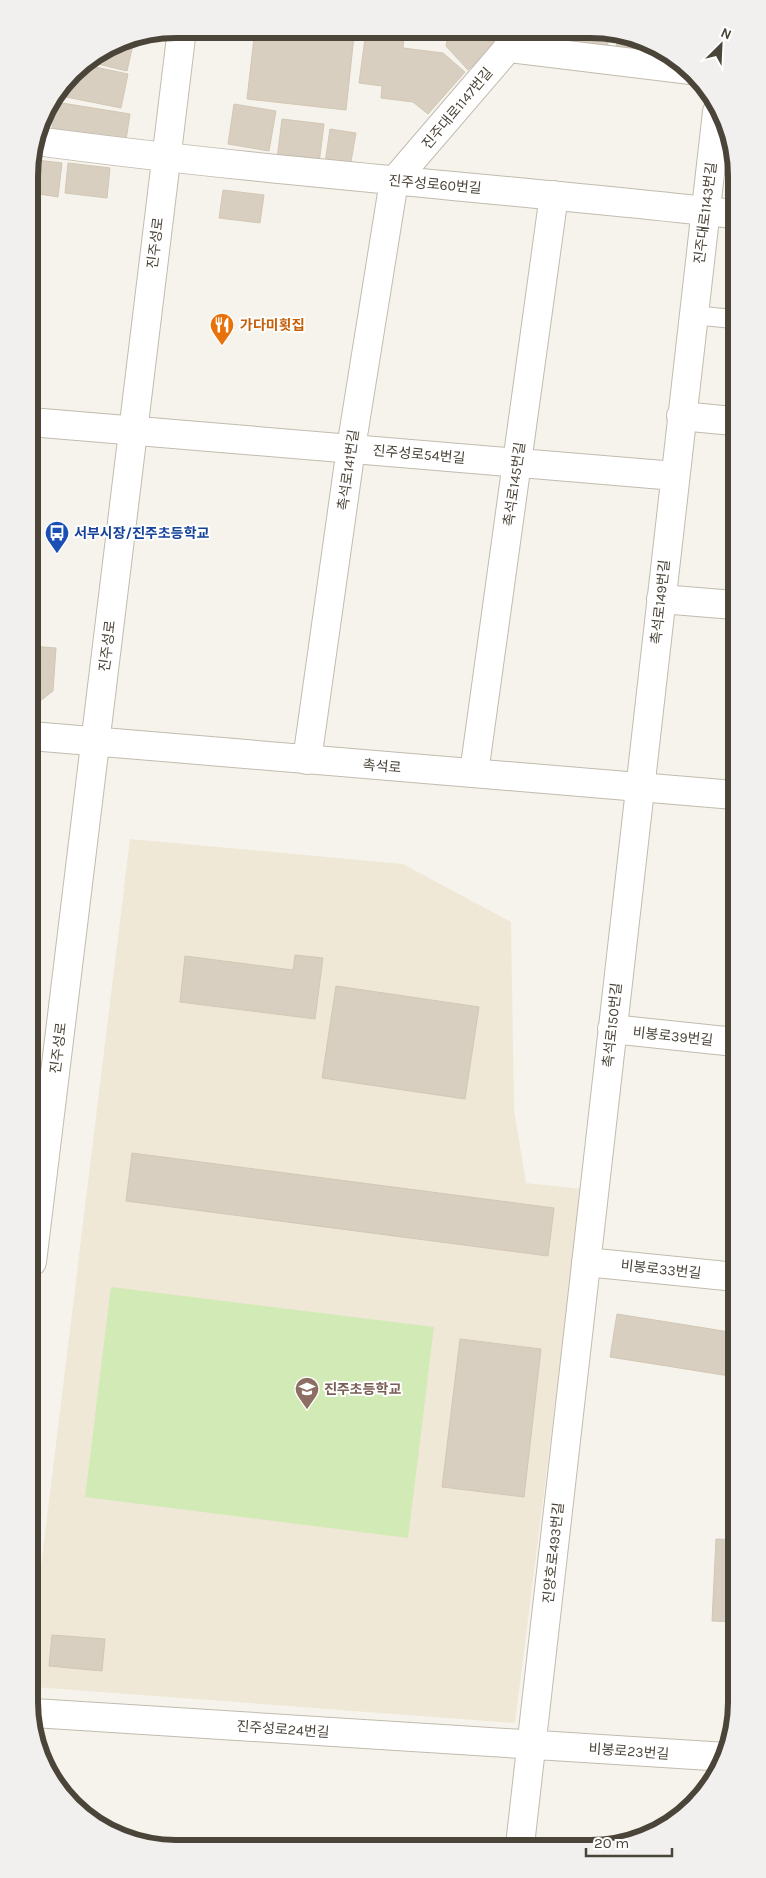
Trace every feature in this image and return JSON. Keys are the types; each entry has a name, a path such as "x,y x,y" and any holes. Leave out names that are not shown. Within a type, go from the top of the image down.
{"street":[{"name":"진주성로","path":"38,1182 95,742 181,38"},
{"path":"509,39 676,67"},
{"name":"진주대로1147번길","path":"394,181 509,39"},
{"name":"진주대로1143번길","path":"681,416 716,119"},
{"name":"진주성로60번길","path":"42,142 165,158 728,214"},
{"name":"촉석로141번길","path":"307,760 351,448 394,181"},
{"name":"촉석로145번길","path":"474,774 554,195"},
{"path":"681,416 728,421"},
{"name":"촉석로149번길","path":"640,787 681,416"},
{"name":"진주성로54번길","path":"38,423 134,429 674,476"},
{"path":"661,599 728,605"},
{"name":"촉석로","path":"38,737 728,794"},
{"name":"촉석로150번길","path":"586,1262 640,787"},
{"name":"비봉로39번길","path":"612,1029 728,1041"},
{"name":"비봉로33번길","path":"586,1262 728,1276"},
{"name":"진양호로493번길","path":"521,1840 586,1262"},
{"name":"진주성로24번길","path":"39,1713 532,1745"},
{"name":"비봉로23번길","path":"532,1745 717,1756"}],"lane":[{"path":"693,315 728,318"}],"shaded area":[{"name":"진주초등학교","path":"130,839 403,864 511,922 514,1110 526,1183 582,1189 515,1723 38,1687 38,1591"}],"green space":[{"path":"111,1287 434,1327 408,1538 85,1497"}],"building":[{"path":"254,38 354,38 346,110 247,99"},
{"path":"365,38 404,38 403,48 443,53 465,72 428,114 413,102 381,98 382,86 359,83"},
{"path":"448,38 494,38 492,48 468,70 446,46"},
{"path":"544,38 609,39 607,48 546,40"},
{"path":"617,40 651,52 616,47"},
{"path":"133,44 127,71 96,64 107,56"},
{"path":"92,66 128,74 121,108 63,96 72,85"},
{"path":"59,102 130,114 126,140 52,128 55,109"},
{"path":"234,104 276,111 269,151 228,144"},
{"path":"282,119 324,124 319,164 277,159"},
{"path":"330,129 356,133 350,167 325,163"},
{"path":"39,160 62,163 58,197 38,194"},
{"path":"68,163 110,168 107,198 65,193"},
{"path":"223,190 264,195 260,223 219,218"},
{"path":"38,647 56,648 53,691 38,703"},
{"path":"295,955 323,958 315,1019 180,1002 185,956 293,970"},
{"path":"336,986 479,1007 465,1099 322,1078"},
{"path":"132,1153 554,1208 548,1256 126,1201"},
{"path":"617,1314 728,1332 728,1376 610,1357"},
{"path":"460,1339 541,1349 524,1497 442,1487"},
{"path":"716,1539 728,1540 728,1622 712,1621"},
{"path":"52,1635 105,1639 102,1671 49,1666"}],"place":[{"name":"가다미횟집","path":"222,346"},
{"name":"서부시장/진주초등학교","path":"57,554"},
{"name":"진주초등학교","path":"307,1410"}]}
